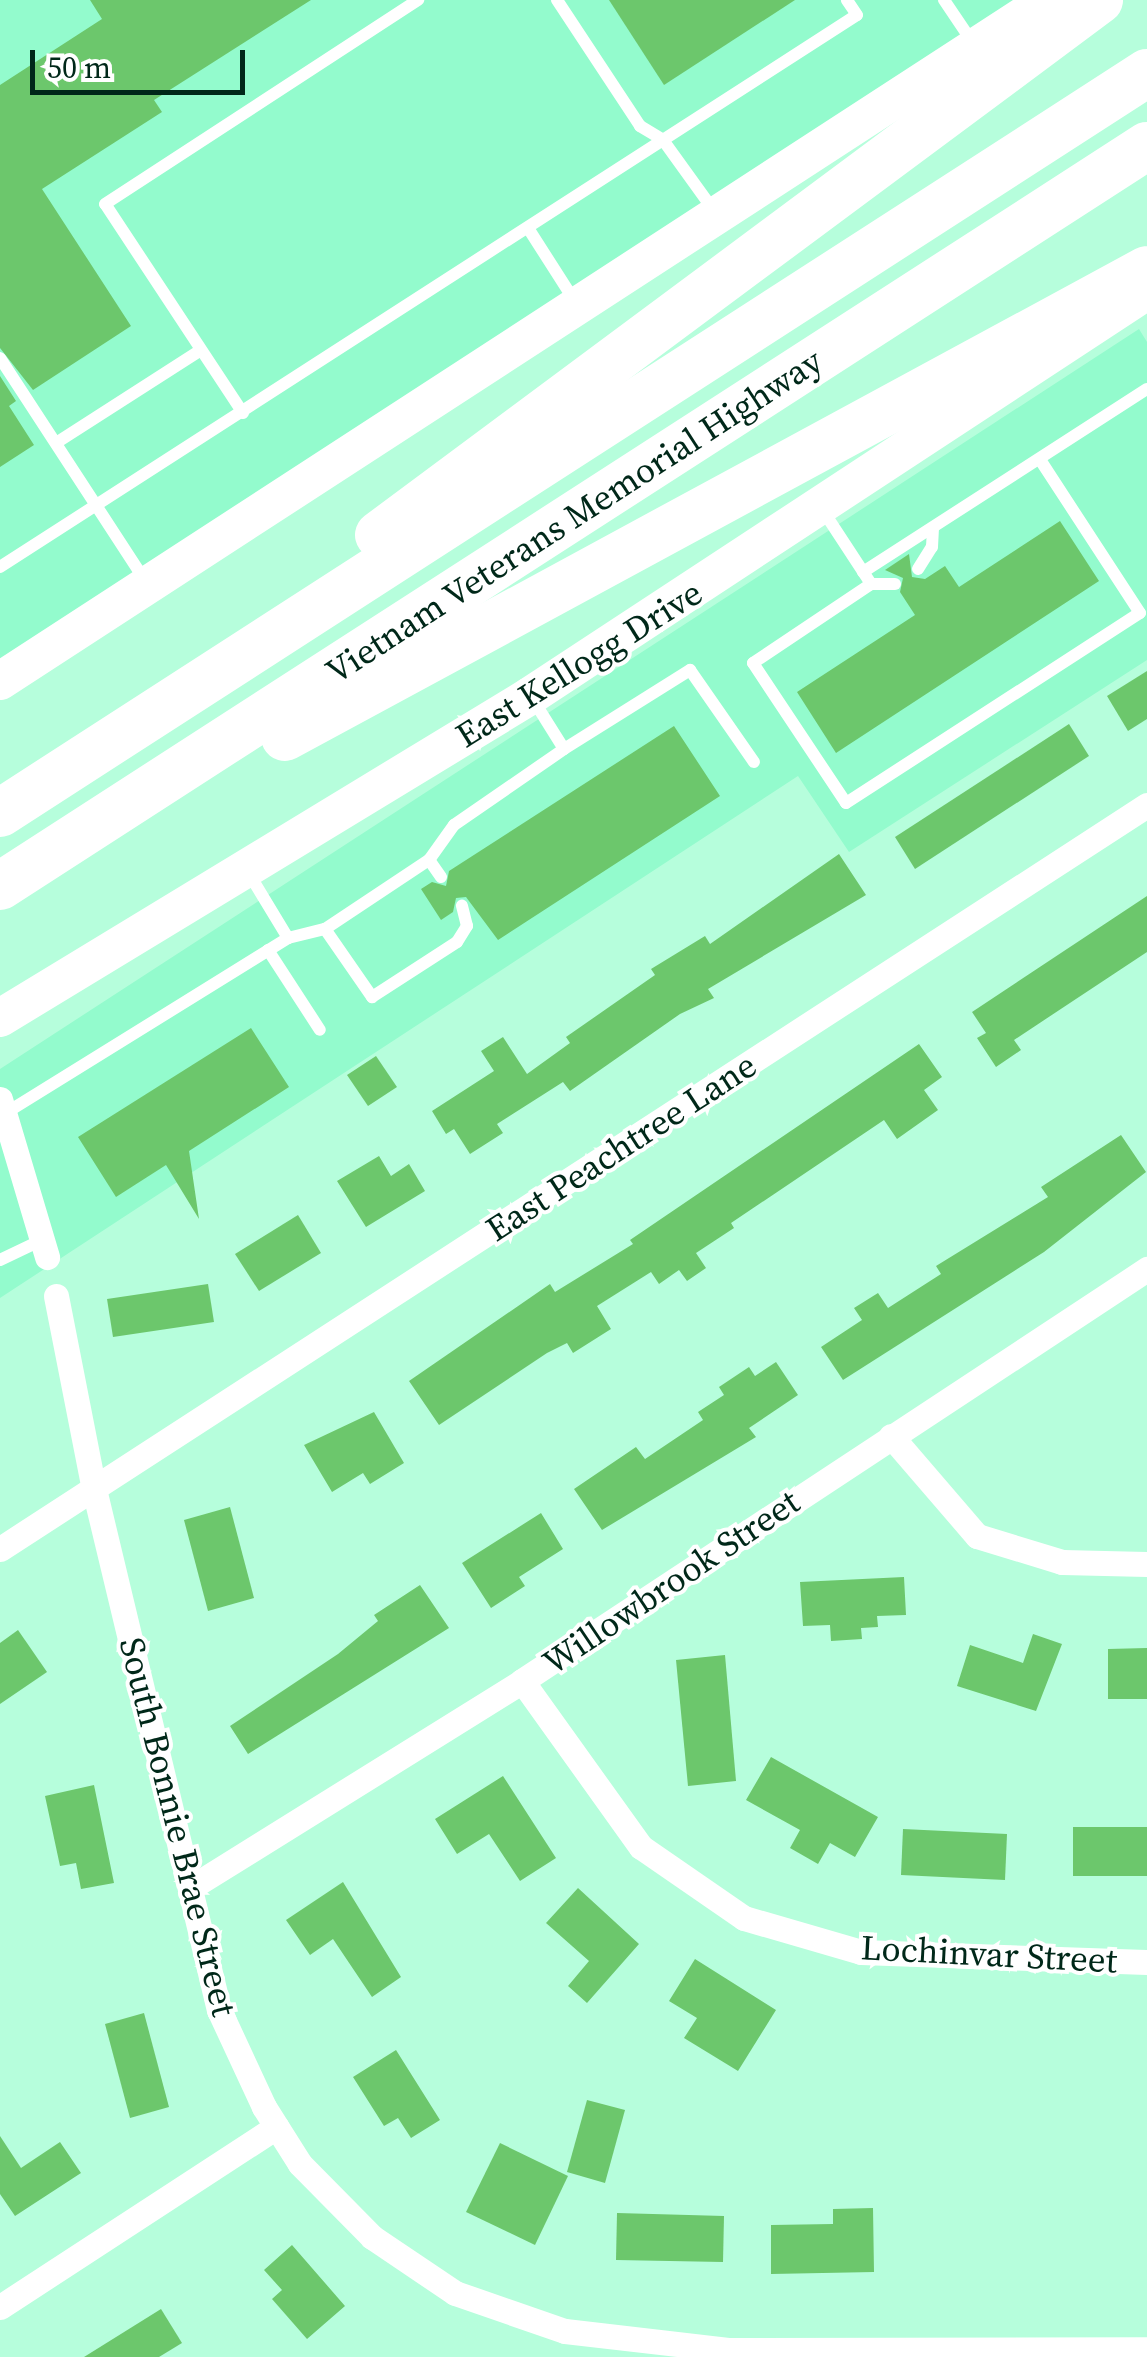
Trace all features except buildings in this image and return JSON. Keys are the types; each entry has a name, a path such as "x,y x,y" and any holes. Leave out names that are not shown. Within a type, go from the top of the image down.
{"highway":[{"path":"17,801 1099,0"},
{"name":"Vietnam Veterans Memorial Highway","path":"17,801 1147,74"},
{"name":"Vietnam Veterans Memorial Highway","path":"0,888 1147,146"},
{"path":"0,888 1146,289"}],"main road":[{"path":"0,682 1048,0"},
{"name":"East Kellogg Drive","path":"0,1018 530,696 822,509 1146,289"}],"street":[{"name":"East Peachtree Lane","path":"0,1549 1147,804"},
{"path":"2,1110 45,1248"},
{"name":"Willowbrook Street","path":"190,1888 522,1681 1147,1269"},
{"name":"South Bonnie Brae Street","path":"56,1296 94,1489 219,2010 276,2127 300,2164 372,2238 454,2293 565,2332 728,2350 1147,2349"},
{"path":"891,1436 977,1536 1062,1562 1147,1564"},
{"name":"Lochinvar Street","path":"522,1681 640,1847 744,1918 861,1952 1147,1962"},
{"path":"0,2307 276,2127"}],"lane":[{"path":"243,413 104,204 418,0"},
{"path":"556,0 640,126 663,140 716,214"},
{"path":"0,567 857,15 847,0"},
{"path":"944,0 975,46"},
{"path":"528,228 578,305"},
{"path":"56,443 201,350"},
{"path":"0,358 148,584"},
{"path":"1042,462 1140,613 846,803 753,663 933,530 1042,462 1147,389"},
{"path":"822,509 867,578 894,584"},
{"path":"918,569 932,546 933,530"},
{"path":"2,1110 288,938 326,929 429,860 454,825 564,749 690,670 754,762"},
{"path":"530,696 564,749"},
{"path":"429,860 441,876"},
{"path":"246,870 288,938"},
{"path":"326,929 372,996 457,942 466,926 462,906"},
{"path":"268,950 320,1030"},
{"path":"0,1260 45,1248"}],"shaded area":[{"path":"0,0 1024,0 0,665"},
{"path":"1139,329 1147,342 1147,660 849,852 798,776 0,1298 0,1069"}]}
